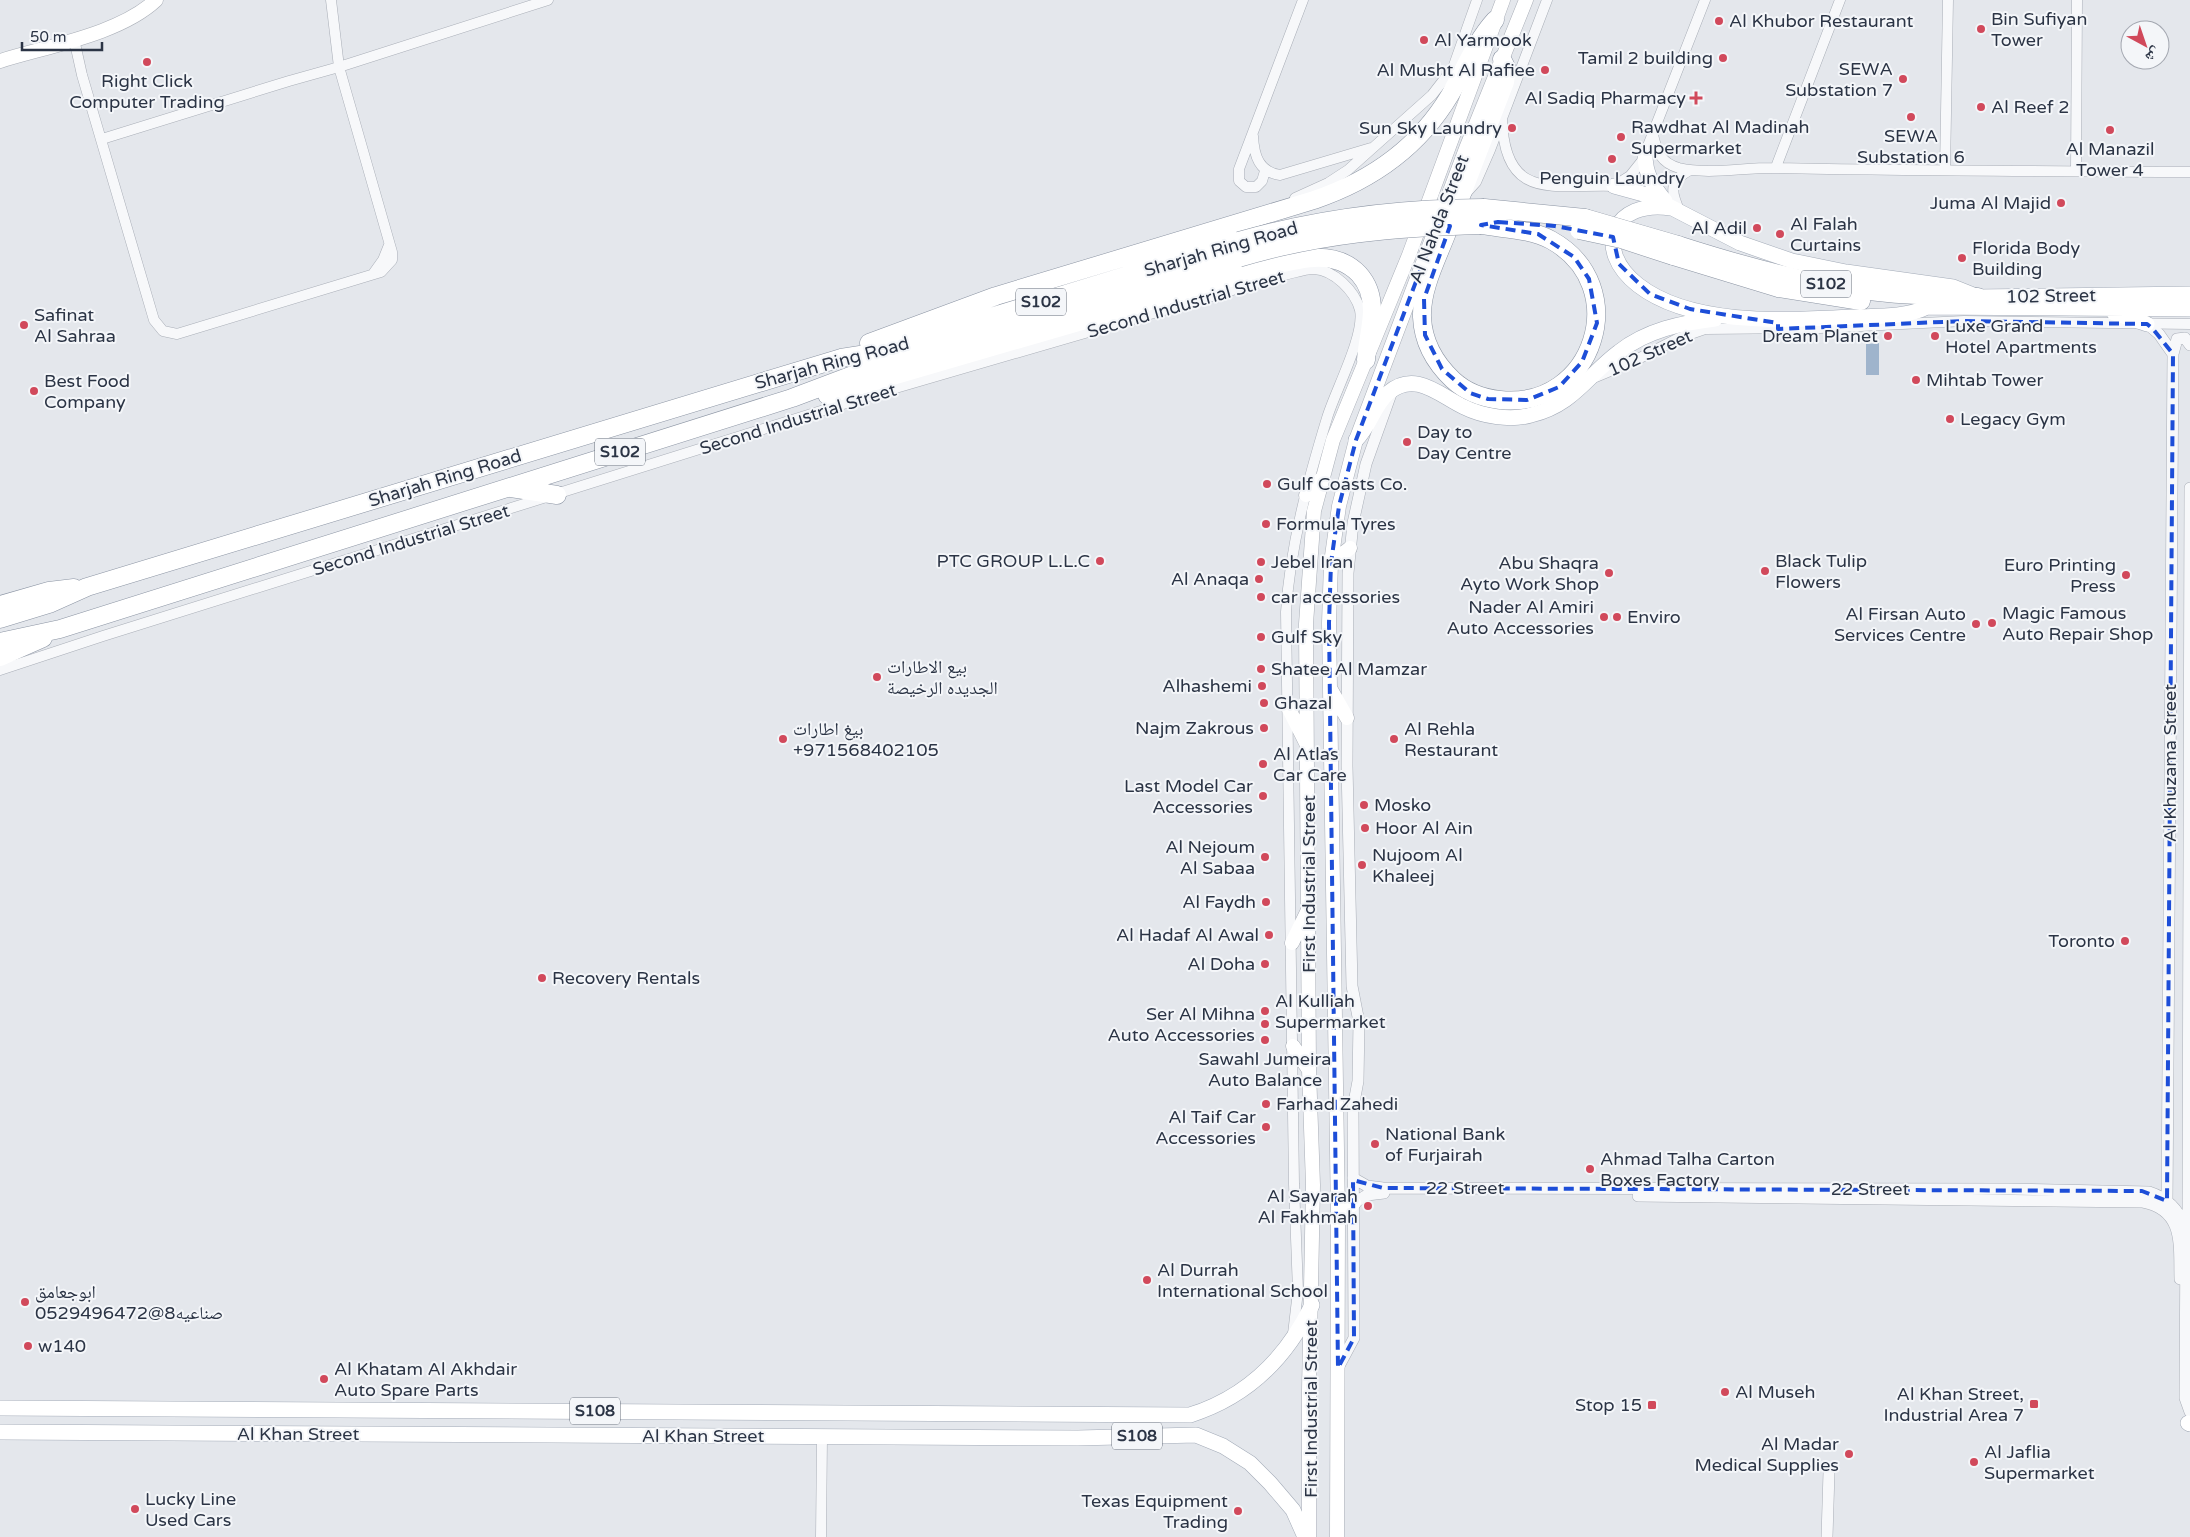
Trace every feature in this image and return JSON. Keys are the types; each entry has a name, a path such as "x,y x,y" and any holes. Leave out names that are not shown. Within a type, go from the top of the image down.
{"highway":[{"path":"841,358 869,343 996,296 1338,192 1361,181 1402,152 1439,111 1473,49 1495,20"},
{"path":"1481,225 1538,234 1551,240 1574,257 1589,279 1596,302 1597,323 1592,344 1572,376 1544,395 1510,402 1488,399 1470,393 1442,369 1431,353 1425,335 1422,316 1424,299 1507,76 1507,69 1502,59"},
{"name":"Sharjah Ring Road","path":"0,642 60,628 792,398 861,372 1319,222 1359,215 1441,208 1484,208 1582,224 1621,239 1676,250"},
{"name":"Sharjah Ring Road","path":"0,619 49,604 87,587 841,358 873,353 1239,249 1289,244 1352,233 1515,222 1582,224"},
{"name":"102 Street","path":"1676,250 1827,284 1897,294 1978,297"},
{"name":"102 Street","path":"1676,250 1726,274 1802,293 1848,300 1926,307"},
{"path":"792,398 834,394 1264,268 1319,257 1333,258 1354,269 1368,288 1372,310 1366,360"},
{"path":"506,488 557,495"},
{"path":"0,605 49,590 87,587"},
{"path":"0,657 60,628"}],"main road":[{"path":"0,61 121,23 156,0"},
{"name":"Al Nahda Street","path":"1366,360 1409,255 1503,0"},
{"name":"Al Nahda Street","path":"1356,440 1467,146 1526,0"},
{"path":"1645,154 1645,166 1650,182 1676,211"},
{"path":"1614,186 1647,195 1740,243 1792,261 1846,272 1953,287 1978,297"},
{"path":"1676,211 1646,206 1628,214 1620,222 1613,239 1613,248 1619,264 1626,275 1638,285 1663,300 1690,309 1738,317 1824,319 1903,314 1926,307"},
{"name":"102 Street","path":"1978,297 2186,291"},
{"name":"102 Street","path":"1926,307 2190,309"},
{"path":"2100,309 2147,324"},
{"path":"1356,440 1366,430 1381,400 1393,389 1404,384 1422,384 1472,411 1511,417 1529,416 1560,405 1618,352 1650,334 1681,324 1738,317"},
{"name":"First Industrial Street","path":"1310,1537 1309,1390 1313,1184 1309,1070 1306,624 1314,511 1333,440 1366,360"},
{"name":"First Industrial Street","path":"1337,1537 1338,1217 1328,623 1331,564 1339,506 1356,440"},
{"path":"1306,495 1322,478"},
{"path":"1331,564 1350,548"},
{"path":"1329,687 1348,718"},
{"path":"1286,703 1308,749"},
{"path":"1292,943 1309,907"},
{"path":"1293,1046 1309,1070"},
{"path":"1338,1217 1354,1203"},
{"path":"1291,1343 1312,1305"},
{"name":"Al Khan Street","path":"0,1408 1190,1415 1212,1407 1243,1390 1273,1365 1291,1343"},
{"name":"Al Khan Street","path":"0,1432 1078,1438 1196,1435 1223,1446 1250,1463 1292,1510 1304,1537"}],"street":[{"path":"70,40 102,139 153,314 166,326 184,332 373,274 383,260 390,244 339,68 331,0"},
{"path":"102,139 288,81 339,68 520,4 548,0"},
{"path":"1265,171 1262,181 1256,187 1246,187 1240,181 1240,169 1303,0"},
{"path":"1250,219 1264,209 1328,183 1348,170 1440,87 1453,68 1477,0"},
{"path":"1461,196 1476,182 1547,0"},
{"path":"1502,118 1504,148 1510,160 1527,180 1544,186 1614,186 1630,176 1645,154 1705,0"},
{"path":"1776,168 1840,0"},
{"path":"1945,170 1948,0"},
{"path":"2076,172 2077,0"},
{"path":"1253,133 1256,157 1265,171 1272,174 1288,174 1376,146"},
{"path":"1653,135 1657,153 1663,160 1670,165 1690,170 1776,168 2190,172"},
{"path":"1676,211 1674,185 1681,175 1690,170"},
{"name":"Second Industrial Street","path":"0,670 875,394 1250,284 1314,269 1334,275 1347,287 1357,302 1360,318 1358,335 1327,418 1306,495 1287,586 1286,703 1298,1291 1291,1343"},
{"name":"102 Street","path":"1590,379 1632,362 1686,335 1705,329 1820,328 1964,322 2190,324"},
{"path":"2147,324 2159,334 2173,354"},
{"path":"2173,354 2177,339 2185,338 2190,345"},
{"name":"Al Khuzama Street","path":"2167,1213 2173,354"},
{"path":"1338,1368 1354,1338 1353,1108 1358,1081 1359,1022 1352,986 1347,599 1350,548 1366,464 1393,389"},
{"name":"Al Khuzama Street","path":"2188,1238 2190,488"},
{"path":"2172,504 2179,502 2184,507 2185,556 2190,565"},
{"name":"22 Street","path":"1353,1178 1367,1186 1383,1188 2142,1191 2155,1194 2167,1201 2181,1216 2188,1238 2185,1398 2189,1420"},
{"name":"22 Street","path":"1354,1203 1362,1197 1377,1193 2150,1203 2167,1213 2175,1224 2179,1236 2181,1409 2189,1420"},
{"path":"821,1537 822,1437"},
{"path":"1827,1537 1829,1472"}],"highlighted area":[{"path":"1498,222 1555,226 1613,237 1619,264 1650,294 1690,309 1778,323 1778,329 1964,321 2147,324 2173,354 2167,1201 2142,1191 1383,1188 1353,1180 1354,1338 1338,1368 1329,623 1331,563 1339,506 1356,440 1437,226 1450,226 1424,299 1425,335 1442,369 1470,393 1488,399 1527,400 1559,387 1582,362 1597,323 1589,279 1574,257 1538,234 1481,225"}],"water":[{"path":"1879,343 1879,375 1866,375 1866,344"}],"place":[{"name":"Al Khubor Restaurant","path":"1719,21"},
{"name":"Bin Sufiyan Tower","path":"1981,29"},
{"name":"Al Yarmook","path":"1424,40"},
{"name":"Tamil 2 building","path":"1723,58"},
{"name":"Right Click Computer Trading","path":"147,62"},
{"name":"Al Musht Al Rafiee","path":"1545,70"},
{"name":"SEWA Substation 7","path":"1903,79"},
{"name":"Al Sadiq Pharmacy","path":"1696,98"},
{"name":"Al Reef 2","path":"1981,107"},
{"name":"SEWA Substation 6","path":"1911,117"},
{"name":"Sun Sky Laundry","path":"1512,128"},
{"name":"Al Manazil Tower 4","path":"2110,130"},
{"name":"Rawdhat Al Madinah Supermarket","path":"1621,137"},
{"name":"Penguin Laundry","path":"1612,159"},
{"name":"Juma Al Majid","path":"2061,203"},
{"name":"Al Adil","path":"1757,228"},
{"name":"Al Falah Curtains","path":"1780,234"},
{"name":"Florida Body Building","path":"1962,258"},
{"name":"Safinat Al Sahraa","path":"24,325"},
{"name":"Dream Planet","path":"1888,336"},
{"name":"Luxe Grand Hotel Apartments","path":"1935,336"},
{"name":"Mihtab Tower","path":"1916,380"},
{"name":"Best Food Company","path":"34,391"},
{"name":"Legacy Gym","path":"1950,419"},
{"name":"Day to Day Centre","path":"1407,442"},
{"name":"Gulf Coasts Co.","path":"1267,484"},
{"name":"Formula Tyres","path":"1266,524"},
{"name":"PTC GROUP L.L.C","path":"1100,561"},
{"name":"Jebel Iran","path":"1261,562"},
{"name":"Black Tulip Flowers","path":"1765,571"},
{"name":"Abu Shaqra Ayto Work Shop","path":"1609,573"},
{"name":"Euro Printing Press","path":"2126,575"},
{"name":"Al Anaqa","path":"1259,579"},
{"name":"car accessories","path":"1261,597"},
{"name":"Nader Al Amiri Auto Accessories","path":"1604,617"},
{"name":"Enviro","path":"1617,617"},
{"name":"Magic Famous Auto Repair Shop","path":"1992,623"},
{"name":"Al Firsan Auto Services Centre","path":"1976,624"},
{"name":"Gulf Sky","path":"1261,637"},
{"name":"Shatee Al Mamzar","path":"1261,669"},
{"name":"بيع الاطارات الجديده الرخيصة","path":"877,677"},
{"name":"Alhashemi","path":"1262,686"},
{"name":"Ghazal","path":"1264,703"},
{"name":"Najm Zakrous","path":"1264,728"},
{"name":"بيغ اطارات +971568402105","path":"783,739"},
{"name":"Al Rehla Restaurant","path":"1394,739"},
{"name":"Al Atlas Car Care","path":"1263,764"},
{"name":"Last Model Car Accessories","path":"1263,796"},
{"name":"Mosko","path":"1364,805"},
{"name":"Hoor Al Ain","path":"1365,828"},
{"name":"Al Nejoum Al Sabaa","path":"1265,857"},
{"name":"Nujoom Al Khaleej","path":"1362,865"},
{"name":"Al Faydh","path":"1266,902"},
{"name":"Al Hadaf Al Awal","path":"1269,935"},
{"name":"Toronto","path":"2125,941"},
{"name":"Al Doha","path":"1265,964"},
{"name":"Recovery Rentals","path":"542,978"},
{"name":"Al Kulliah Supermarket","path":"1265,1011"},
{"name":"Ser Al Mihna Auto Accessories","path":"1265,1024"},
{"name":"Sawahl Jumeira Auto Balance","path":"1265,1040"},
{"name":"Farhad Zahedi","path":"1266,1104"},
{"name":"Al Taif Car Accessories","path":"1266,1127"},
{"name":"National Bank of Furjairah","path":"1375,1144"},
{"name":"Ahmad Talha Carton Boxes Factory","path":"1590,1169"},
{"name":"Al Sayarah Al Fakhmah","path":"1368,1206"},
{"name":"Al Durrah International School","path":"1147,1280"},
{"name":"ابوجعامق صناعيه8@0529496472","path":"25,1302"},
{"name":"w140","path":"28,1346"},
{"name":"Al Khatam Al Akhdair Auto Spare Parts","path":"324,1379"},
{"name":"Al Museh","path":"1725,1392"},
{"name":"Al Khan Street, Industrial Area 7","path":"2034,1404"},
{"name":"Stop 15","path":"1652,1405"},
{"name":"Al Madar Medical Supplies","path":"1849,1454"},
{"name":"Al Jaflia Supermarket","path":"1974,1462"},
{"name":"Lucky Line Used Cars","path":"135,1509"},
{"name":"Texas Equipment Trading","path":"1238,1511"}]}
